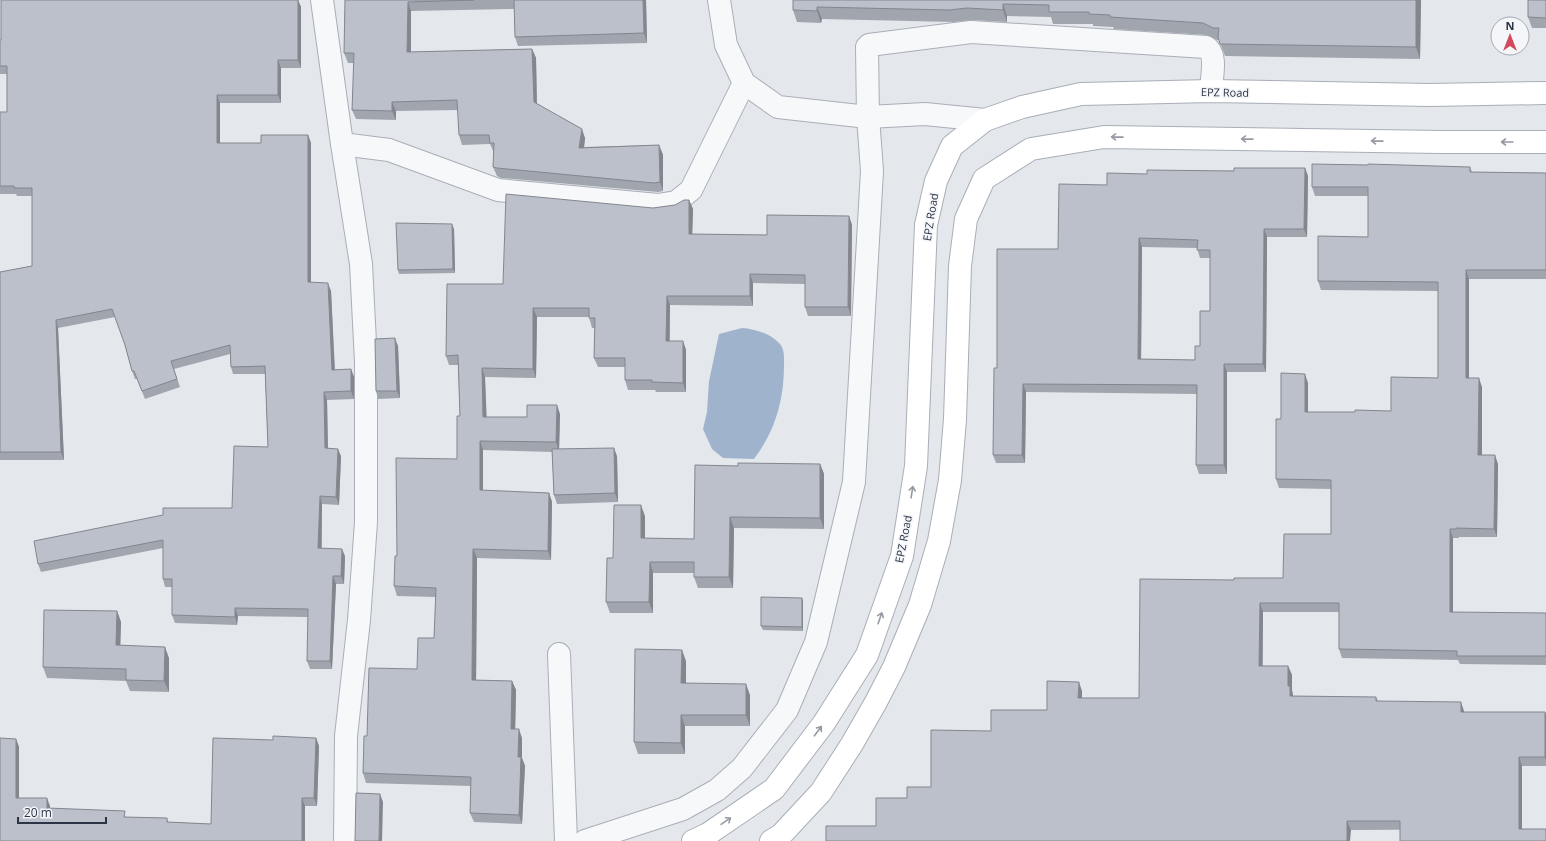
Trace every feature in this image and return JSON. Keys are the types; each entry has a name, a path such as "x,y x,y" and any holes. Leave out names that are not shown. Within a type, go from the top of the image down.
{"main road":[{"name":"EPZ Road","path":"693,841 708,834 774,789 824,723 867,655 902,556 916,466 926,225 936,181 952,146 985,120 1022,106 1081,94 1210,91 1429,95 1546,93"},
{"path":"771,841 780,835 821,792 852,744 883,688 920,605 939,541 950,480 955,419 960,266 966,219 984,179 1031,150 1104,137 1546,142"}],"street":[{"path":"322,0 342,144 361,264 366,362 366,522 360,620 346,736 345,841"},
{"path":"719,0 726,45 744,83 778,107 868,117 925,114 985,120"},
{"path":"585,841 683,809 717,790 742,768 787,710 816,642 854,482 872,171 868,117 867,46 971,32 1206,48 1209,49 1213,58 1210,91"},
{"path":"342,144 389,150 498,190 658,205 676,202 691,190 744,83"},
{"path":"559,654 566,841"}],"water":[{"path":"742,328 751,329 770,336 780,344 784,356 784,378 777,415 768,438 754,459 723,458 712,449 703,429 707,412 709,381 719,334"}],"building":[{"path":"1,0 298,0 298,60 278,60 278,95 217,95 217,143 261,143 261,135 308,135 308,282 328,283 332,370 351,369 351,391 324,392 325,448 338,449 336,497 320,496 318,548 342,549 341,576 333,576 330,661 307,661 308,609 235,608 235,617 172,615 172,579 163,579 163,540 38,564 34,541 163,515 163,508 232,508 234,446 268,447 265,366 231,367 230,345 171,361 177,379 142,391 134,371 132,371 125,345 112,309 56,320 61,452 0,452 0,272 32,266 32,188 0,186 0,112 7,112 7,66 0,66"},
{"path":"345,0 474,0 408,2 407,52 532,49 534,102 582,129 579,148 659,145 660,182 654,183 493,167 494,143 490,143 489,135 459,135 457,100 392,102 392,111 352,110 354,53 344,53"},
{"path":"514,0 643,0 644,33 515,37"},
{"path":"793,0 1416,0 1416,47 1220,44 1218,37 1219,28 1213,28 1203,23 1110,17 1110,15 1089,14 1089,12 1049,12 1049,5 1003,4 1003,10 967,8 949,10 817,7 817,11 793,10"},
{"path":"1528,0 1546,0 1546,18 1528,16"},
{"path":"1312,164 1470,167 1470,172 1546,173 1546,270 1466,270 1466,378 1479,378 1478,455 1495,455 1494,529 1450,529 1450,612 1546,613 1546,656 1457,656 1457,651 1339,649 1339,603 1260,603 1259,666 1288,666 1288,686 1290,686 1290,696 1376,697 1376,701 1461,702 1461,712 1545,712 1545,757 1519,757 1519,829 1546,829 1546,841 1400,841 1400,821 1347,821 1347,841 826,841 826,826 876,826 876,798 907,798 907,787 931,787 931,730 991,731 991,710 1047,710 1047,681 1079,682 1078,698 1139,698 1140,579 1234,580 1234,578 1283,578 1284,534 1331,534 1331,480 1276,479 1276,419 1281,419 1281,373 1305,374 1305,412 1355,412 1355,410 1391,411 1391,377 1438,378 1438,282 1318,281 1318,236 1368,237 1368,187 1312,187"},
{"path":"1234,168 1305,168 1304,229 1264,229 1263,364 1224,364 1224,465 1196,465 1197,385 1023,384 1022,455 993,455 994,368 997,368 997,249 1058,249 1059,184 1107,185 1107,173 1147,174 1147,170 1234,171","holes":["1139,238 1198,240 1197,250 1210,250 1210,311 1200,311 1200,346 1195,346 1195,360 1138,359"]},
{"path":"506,194 653,208 675,205 684,200 689,200 689,234 767,235 767,215 849,216 848,307 805,307 805,275 750,274 750,296 667,296 666,341 683,341 683,383 652,382 652,380 625,380 625,358 594,358 595,318 589,318 589,308 533,308 533,369 482,368 483,417 527,417 527,405 557,405 556,442 480,441 480,490 549,493 548,551 473,549 472,680 512,681 511,729 519,729 518,757 521,757 519,815 470,813 471,777 363,773 364,736 367,736 369,668 417,669 418,638 434,638 436,588 394,586 395,556 397,556 396,458 457,459 457,416 460,416 458,355 446,356 447,284 503,284"},
{"path":"396,223 452,224 453,269 398,270"},
{"path":"395,338 397,391 376,391 375,339"},
{"path":"614,448 615,493 554,495 552,449"},
{"path":"738,463 820,464 820,518 730,517 729,577 694,577 694,562 650,562 649,602 606,602 607,558 613,558 614,505 641,505 641,538 694,539 695,465 738,466"},
{"path":"761,597 802,598 802,627 761,626"},
{"path":"44,610 117,611 116,645 165,647 164,681 126,680 126,669 43,667"},
{"path":"635,649 682,650 681,683 746,684 746,715 681,715 681,743 634,742"},
{"path":"273,736 316,738 314,798 302,798 302,841 0,841 0,738 16,739 16,798 47,798 47,808 125,811 124,817 167,818 167,822 211,824 213,738 273,740"},
{"path":"356,793 380,794 379,841 355,841"}]}
